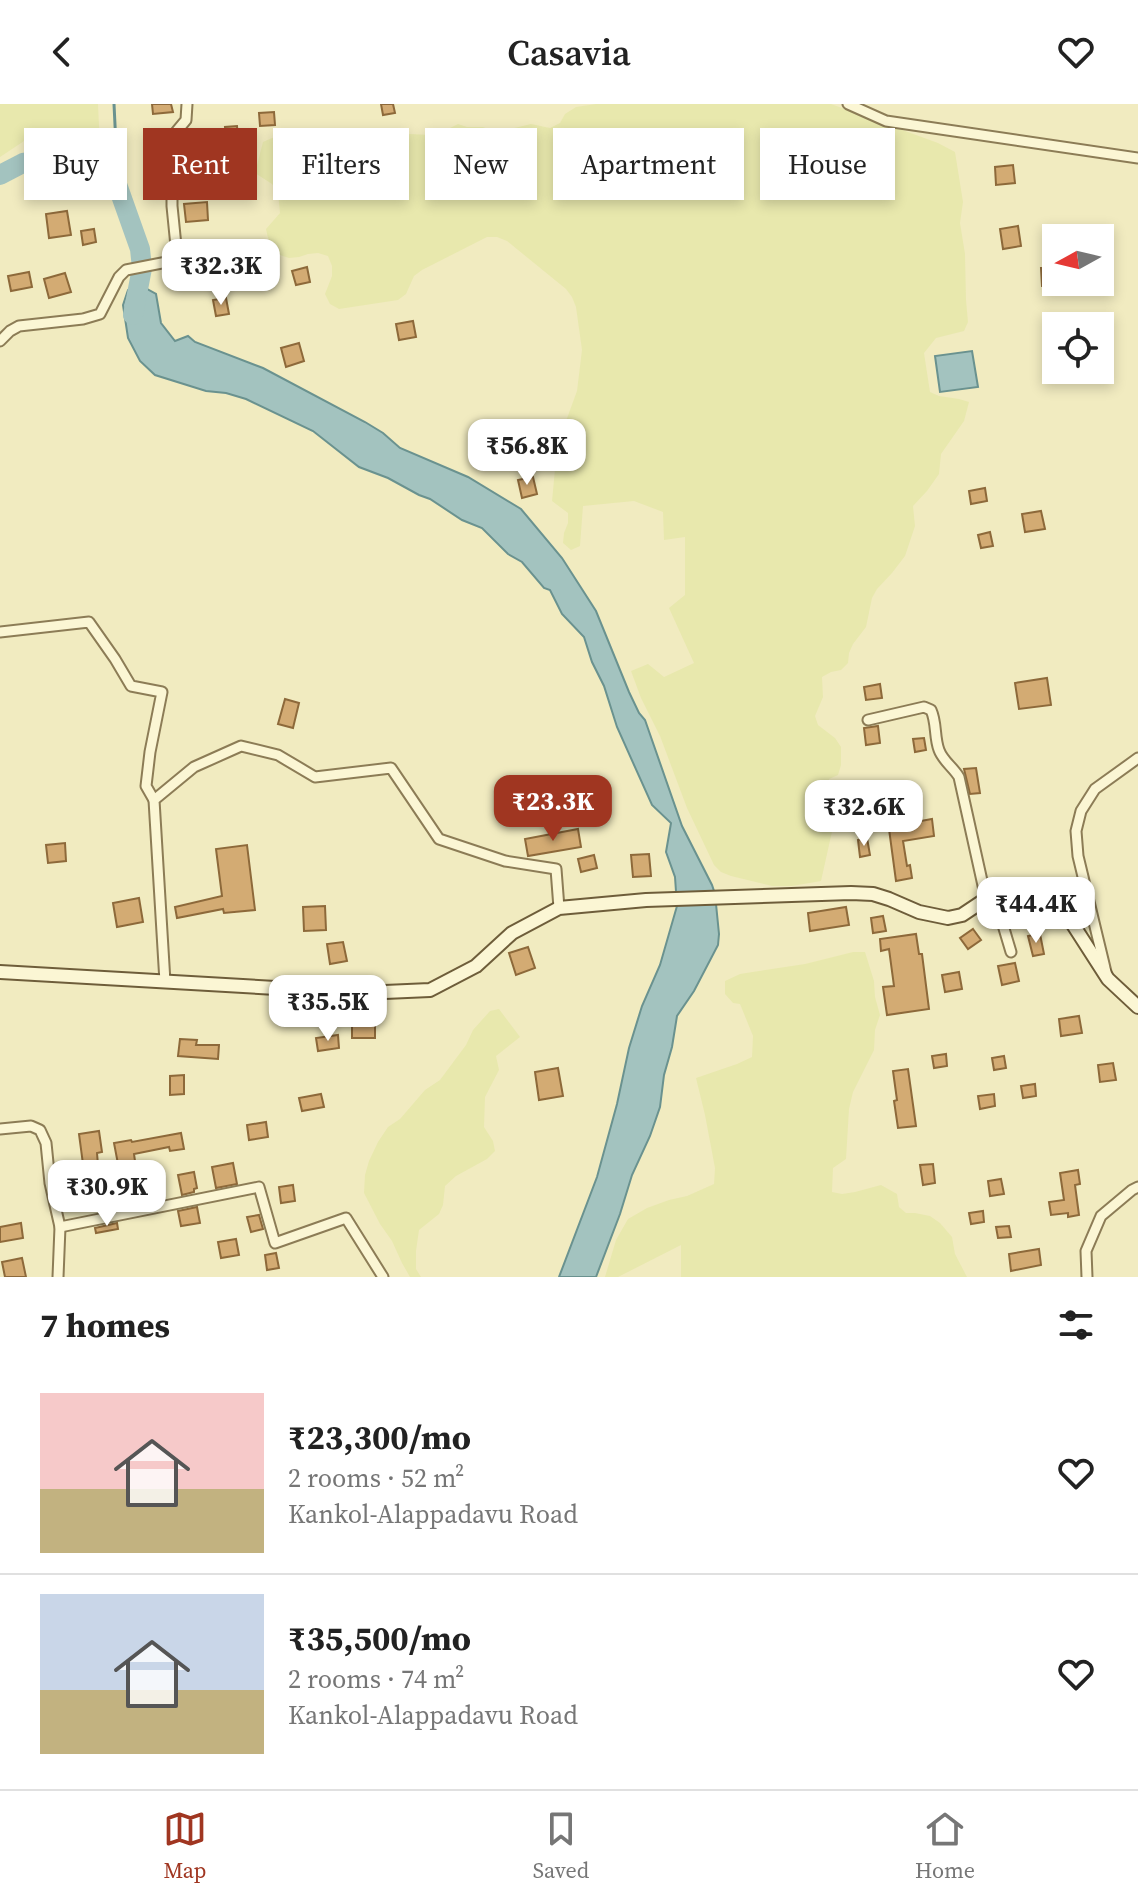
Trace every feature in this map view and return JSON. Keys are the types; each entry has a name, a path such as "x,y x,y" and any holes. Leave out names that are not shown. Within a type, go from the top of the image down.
{"main road":[{"path":"0,972 362,993 430,990 476,966 512,933 559,908 646,900 851,893 873,894 919,912 948,918 962,915 990,897 1025,888 1037,891 1063,909 1108,979 1138,1007"}],"street":[{"path":"0,341 19,326 83,319 100,314 119,277 126,270 172,261 177,256 172,206 172,153 176,132 186,120 187,104"},
{"path":"848,104 886,121 1138,158"},
{"path":"0,632 89,622 131,686 162,692 146,786 154,800 165,982"},
{"path":"868,720 924,707 931,710 940,754 959,777 990,897 1011,952"},
{"path":"154,800 194,767 241,746 278,755 315,777 391,768 439,839 505,861 556,869 559,908"},
{"path":"1108,979 1078,856 1076,831 1081,811 1095,789 1138,758"},
{"path":"0,1129 31,1126 40,1130 46,1143 50,1183 60,1227 58,1277"},
{"path":"60,1227 259,1187 275,1243 346,1218 383,1277"},
{"path":"1087,1277 1086,1251 1101,1216 1138,1187"}],"green space":[{"path":"0,104 98,104 99,128 24,128 24,141 0,157"},
{"path":"596,104 831,104 938,143 955,152 963,202 960,223 965,254 968,322 964,331 936,338 924,353 930,392 969,402 964,421 941,454 939,474 913,506 915,526 905,556 872,598 866,627 853,644 848,663 841,670 822,677 823,697 815,716 818,725 841,747 841,765 838,775 829,779 835,818 821,881 772,886 731,876 714,865 641,698 631,671 648,664 664,677 694,663 669,608 685,595 685,537 664,540 663,512 634,501 583,506 580,546 571,550 563,543 568,513 552,501 555,459 577,391 582,350 576,307 566,289 507,241 487,237 422,270 414,276 406,294 398,300 339,309 330,304 325,294 332,276 328,256 318,253 289,258 280,255 268,238 266,229 280,213 279,200 409,200 410,134 425,135 425,200 537,200 537,128 514,128 531,124 550,128 576,107"},
{"path":"458,124 485,128 450,128"},
{"path":"272,138 273,185 257,174 263,142"},
{"path":"865,952 880,1015 874,1050 853,1092 846,1159 833,1168 832,1192 842,1194 881,1185 897,1194 899,1207 906,1213 930,1216 952,1237 955,1254 967,1277 681,1277 681,1245 618,1277 605,1277 616,1240 628,1219 647,1208 714,1184 715,1168 696,1078 752,1057 753,1036 740,1004 733,1003 725,994 725,981 740,974 805,964"},
{"path":"499,1009 520,1037 496,1056 499,1070 485,1097 484,1127 495,1151 445,1186 439,1214 419,1230 416,1269 421,1277 410,1277 364,1193 369,1161 388,1127 400,1119 425,1090 440,1080 466,1045 473,1030 490,1011"}],"water":[{"path":"132,287 156,294 161,323 175,341 188,336 195,342 263,368 365,422 400,448 468,477 521,509 562,558 596,611 629,692 645,720 682,826 712,885 719,934 718,945 677,1016 660,1107 596,1277 559,1277 597,1177 629,1048 642,1006 660,965 677,906 675,877 666,852 671,823 652,805 617,727 584,637 562,614 550,590 544,588 522,562 508,554 482,528 388,478 359,467 313,431 246,399 206,391 155,375 140,361 128,338 123,305"},
{"path":"972,351 978,387 940,392 935,356"}],"building":[{"path":"152,104 171,104 173,112 153,114"},
{"path":"381,104 393,104 395,113 383,115"},
{"path":"274,112 275,125 260,126 259,113"},
{"path":"1013,165 1015,183 996,185 995,167"},
{"path":"207,202 208,220 186,222 184,204"},
{"path":"67,211 71,235 49,238 46,214"},
{"path":"1018,226 1021,246 1003,249 1000,229"},
{"path":"94,229 96,242 83,245 81,231"},
{"path":"307,267 310,282 296,285 292,271"},
{"path":"29,272 32,287 11,291 8,276"},
{"path":"65,273 71,292 49,298 44,279"},
{"path":"226,298 229,314 216,316 213,300"},
{"path":"413,321 416,337 399,340 396,324"},
{"path":"299,343 304,361 286,367 281,348"},
{"path":"533,477 537,494 522,498 518,480"},
{"path":"985,488 987,501 971,504 969,491"},
{"path":"1041,511 1045,529 1025,532 1022,514"},
{"path":"990,532 993,546 981,548 978,535"},
{"path":"1047,678 1051,705 1019,709 1015,683"},
{"path":"880,684 882,698 866,700 864,687"},
{"path":"285,699 299,703 293,728 278,724"},
{"path":"878,726 880,743 866,745 864,728"},
{"path":"924,738 926,750 915,752 913,739"},
{"path":"976,768 980,793 970,794 964,769"},
{"path":"578,777 580,797 562,799 560,780"},
{"path":"895,785 898,802 881,804 879,787"},
{"path":"932,819 934,836 903,841 912,878 896,881 889,829"},
{"path":"578,829 581,847 528,856 525,839"},
{"path":"867,838 870,855 860,857 858,840"},
{"path":"65,843 66,861 48,863 46,845"},
{"path":"247,845 255,910 224,913 223,909 177,918 175,907 222,896 216,849"},
{"path":"649,854 651,876 633,877 631,855"},
{"path":"594,855 597,868 581,872 578,859"},
{"path":"139,898 143,922 117,927 113,903"},
{"path":"325,906 326,930 304,931 303,907"},
{"path":"846,907 849,925 810,931 808,913"},
{"path":"1030,909 1032,924 1016,927 1014,912"},
{"path":"883,916 886,931 873,933 871,918"},
{"path":"973,929 981,940 968,949 960,938"},
{"path":"916,934 919,954 922,954 929,1009 887,1015 883,987 894,986 889,949 881,951 880,939"},
{"path":"1040,934 1044,954 1033,956 1028,936"},
{"path":"343,942 347,961 330,964 327,944"},
{"path":"528,947 535,968 516,975 509,953"},
{"path":"1015,963 1019,981 1002,985 998,966"},
{"path":"959,972 962,989 945,992 942,975"},
{"path":"1079,1016 1082,1033 1061,1036 1059,1019"},
{"path":"375,1017 375,1038 352,1038 352,1018"},
{"path":"338,1035 339,1048 318,1051 316,1038"},
{"path":"180,1039 197,1040 196,1045 219,1045 218,1059 178,1056"},
{"path":"946,1054 947,1066 934,1068 932,1056"},
{"path":"1004,1056 1006,1068 994,1070 992,1058"},
{"path":"1113,1063 1116,1080 1100,1082 1098,1065"},
{"path":"558,1068 563,1096 539,1100 535,1072"},
{"path":"908,1069 916,1126 898,1128 893,1071"},
{"path":"184,1075 184,1094 170,1095 170,1076"},
{"path":"1035,1084 1036,1096 1023,1098 1021,1086"},
{"path":"321,1094 324,1107 302,1111 299,1098"},
{"path":"994,1094 995,1106 980,1109 978,1096"},
{"path":"266,1122 268,1137 249,1140 247,1125"},
{"path":"99,1131 102,1152 97,1153 99,1177 77,1179 80,1194 68,1196 65,1180 58,1180 57,1175 81,1170 79,1134"},
{"path":"181,1133 184,1149 170,1151 169,1147 134,1154 135,1161 118,1164 114,1143"},
{"path":"233,1163 237,1184 216,1188 212,1167"},
{"path":"933,1164 935,1183 923,1185 920,1165"},
{"path":"1078,1170 1080,1184 1075,1185 1079,1215 1051,1215 1049,1202 1064,1200 1060,1173"},
{"path":"194,1172 197,1188 182,1195 178,1175"},
{"path":"1001,1179 1004,1194 990,1196 988,1181"},
{"path":"293,1185 295,1201 281,1203 279,1187"},
{"path":"197,1207 200,1223 181,1226 178,1211"},
{"path":"983,1211 984,1222 971,1224 969,1213"},
{"path":"259,1215 263,1229 251,1232 247,1217"},
{"path":"21,1223 23,1238 0,1242 0,1227"},
{"path":"117,1223 118,1229 96,1233 95,1228"},
{"path":"1009,1226 1011,1237 998,1238 996,1227"},
{"path":"236,1239 239,1255 221,1258 218,1242"},
{"path":"1039,1249 1041,1265 1011,1271 1009,1254"},
{"path":"276,1253 279,1268 267,1270 265,1255"},
{"path":"22,1258 26,1277 5,1277 2,1262"}],"waterway":[{"path":"114,104 115,128"},
{"path":"0,175 23,163 55,158 90,171 118,187 140,249 142,268 133,315"}]}
